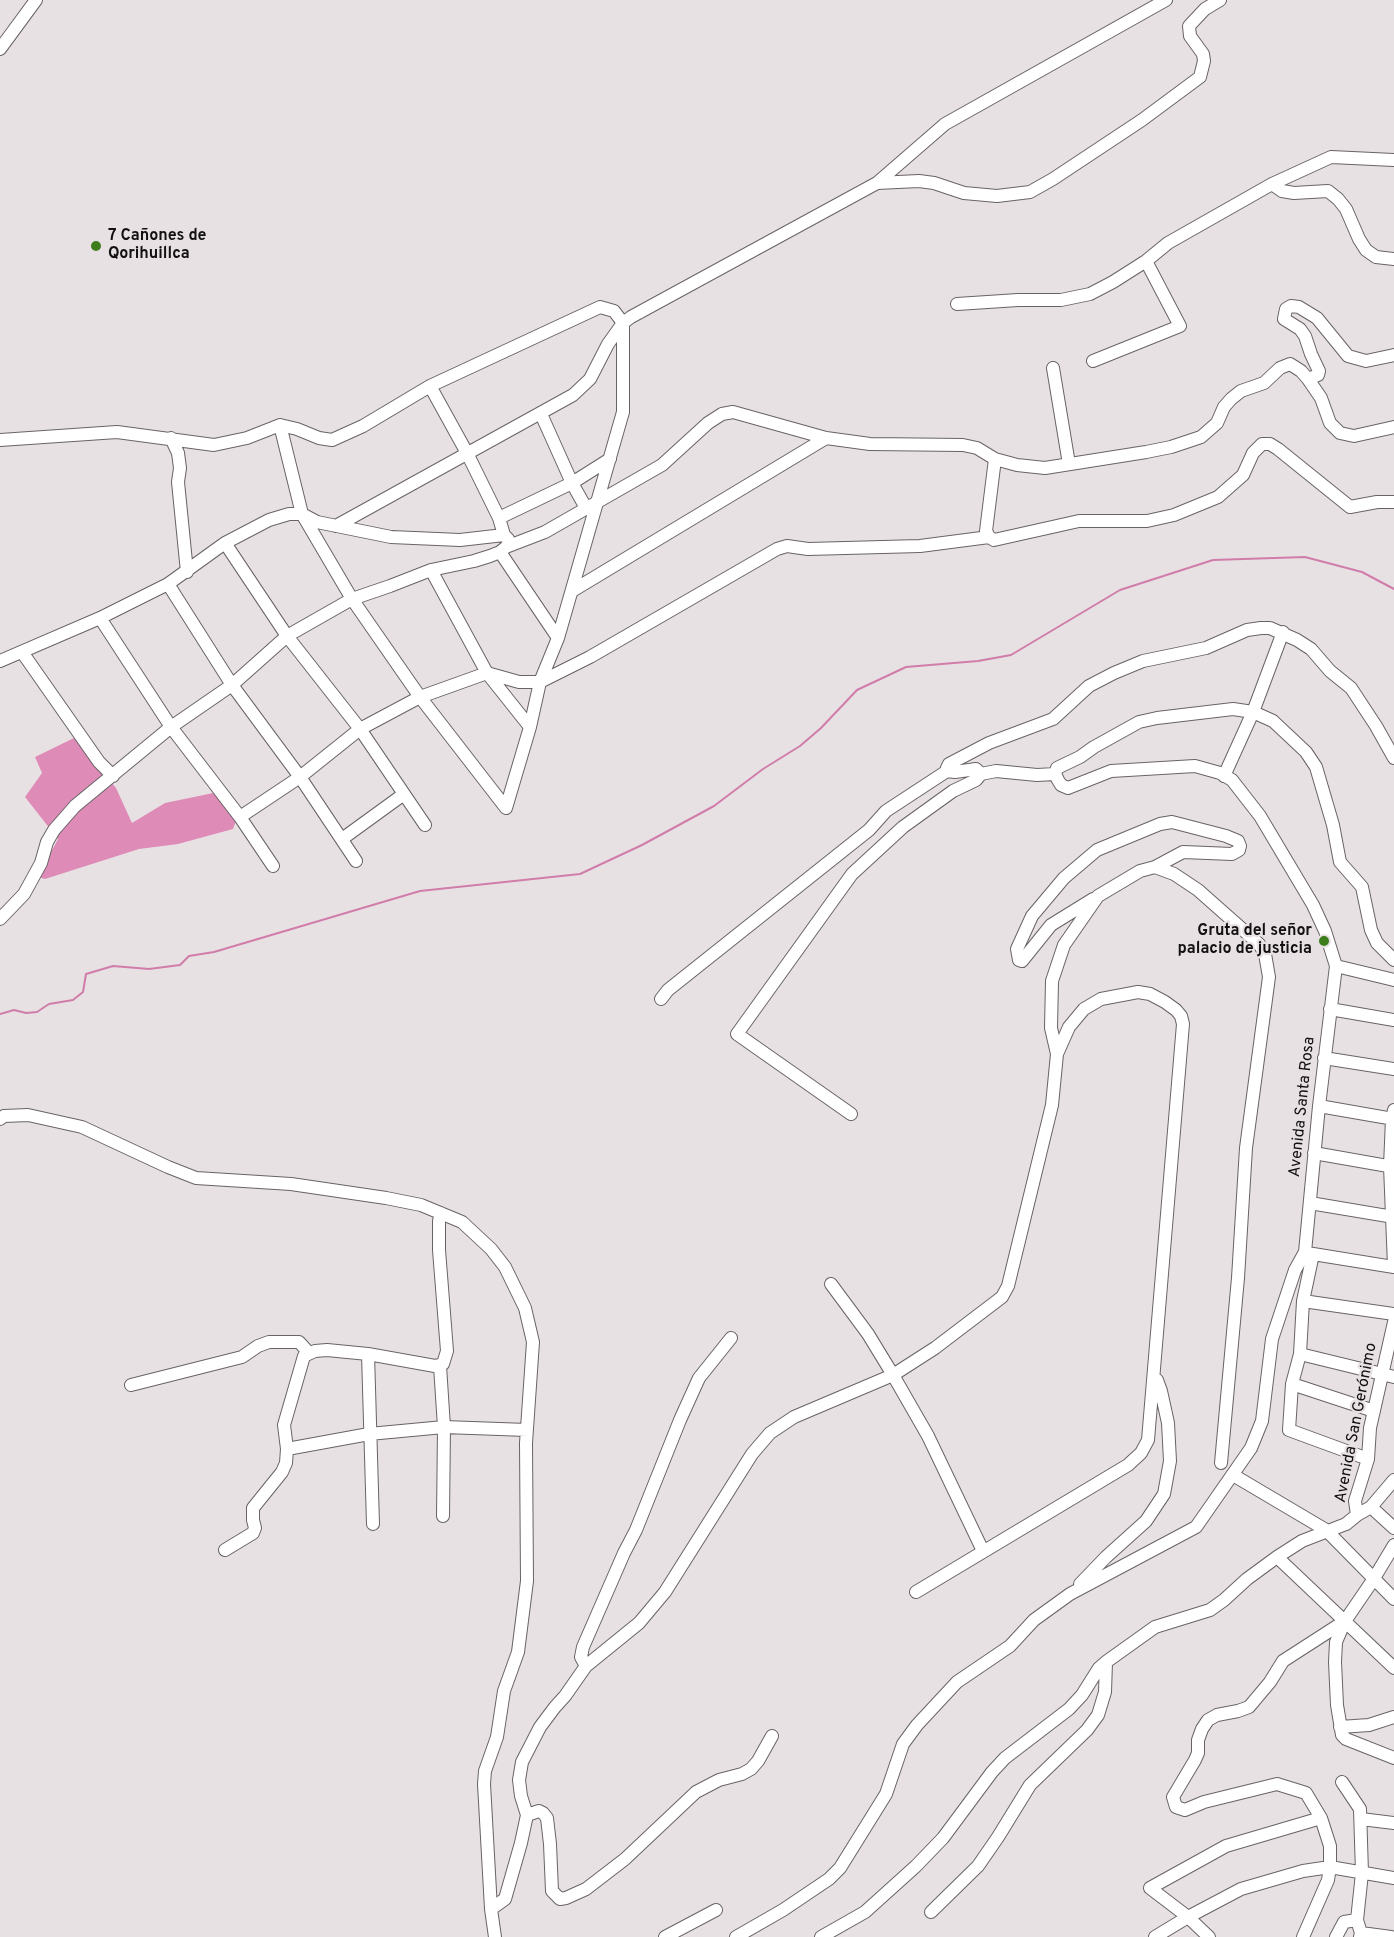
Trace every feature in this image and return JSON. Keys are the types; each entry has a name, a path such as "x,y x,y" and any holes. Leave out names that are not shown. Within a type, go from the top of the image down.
{"street":[{"path":"0,50 36,0"},
{"path":"336,526 541,414 583,387 590,379 608,344 631,316 877,183 945,124 1166,0"},
{"path":"877,183 919,181 934,183 964,193 997,196 1030,192 1142,120 1200,77 1204,61 1203,54 1188,32 1189,26 1202,5 1220,0"},
{"path":"957,304 1061,300 1090,294 1146,261 1168,243 1272,184 1331,158 1394,160"},
{"path":"1272,184 1282,191 1294,193 1328,191 1346,208 1366,250 1376,257 1394,259"},
{"path":"1093,361 1180,326 1146,261"},
{"path":"1308,379 1318,375 1319,371 1305,336 1300,329 1284,319 1286,309 1291,306 1299,307 1317,318 1348,356 1366,361 1394,355"},
{"path":"0,440 117,432 214,444 247,438 280,425 332,440 363,426 430,387 600,307 607,307 614,311 623,323 623,412 610,459 592,505 572,591 558,638 540,682 530,727 506,808 420,697 352,599 302,514 280,425"},
{"path":"0,919 24,894 41,863 47,842 75,806 171,727 232,684 287,636 352,599 431,570 474,561 503,545 545,532 662,465 722,414 733,412 745,414 826,438 870,444 963,445 977,448 994,459 1045,468 1163,448 1201,437 1217,423 1224,407 1231,399 1241,391 1264,383 1280,368 1290,364 1298,368 1308,379 1321,398 1330,423 1340,433 1354,436 1394,427"},
{"path":"1053,368 1069,464"},
{"path":"430,387 467,453 499,518 503,545 558,638"},
{"path":"541,414 572,483 592,505"},
{"path":"171,438 178,453 180,468 178,482 187,572"},
{"path":"572,591 826,438"},
{"path":"994,459 986,531 994,540 1079,521 1147,521 1174,515 1218,497 1243,475 1253,453 1262,444 1270,444 1278,449 1350,507 1377,502 1394,502"},
{"path":"499,518 572,483 610,459"},
{"path":"0,661 100,618 168,584 225,543 269,520 289,514 302,514 317,522 391,537 460,540 503,545"},
{"path":"240,817 300,777 360,729 420,697 487,673 519,682 540,682 590,657 777,549 787,546 808,549 920,546 989,537"},
{"path":"225,543 287,636 360,729 425,825"},
{"path":"431,570 487,673 530,727"},
{"path":"168,584 232,684 300,777 356,861"},
{"path":"100,618 171,727 240,817 273,866"},
{"path":"947,771 949,764 989,743 1053,719 1089,687 1124,669 1164,655 1206,648 1247,630 1270,628 1311,649 1330,671 1351,688 1394,758"},
{"path":"1224,776 1283,633"},
{"path":"22,651 99,762 113,776"},
{"path":"1394,960 1377,943 1371,930 1362,887 1340,862 1333,825 1316,767 1306,752 1273,721 1252,712 1233,709 1176,715 1139,722 1057,768 1055,774 1061,785 1068,788 1111,771 1195,766 1232,780 1260,816 1312,905 1325,931 1336,966 1394,980"},
{"path":"661,999 668,990 869,830 886,811 947,771 976,769 981,774"},
{"path":"851,1114 737,1034 852,874 903,827 953,791 976,780 981,774 996,771 1037,775 1055,774"},
{"path":"342,839 404,794"},
{"path":"1172,822 1238,840 1240,846 1239,850 1232,854 1183,852 1155,867 1140,871 1051,925 1022,961 1018,960 1017,949 1032,916 1064,878 1097,850 1160,824 1172,822"},
{"path":"1155,867 1174,874 1198,890 1259,944 1265,954 1269,977 1246,1148 1238,1278 1221,1463"},
{"path":"1057,1054 1051,1028 1052,981 1064,945 1098,896"},
{"name":"Avenida Santa Rosa","path":"1309,1253 1314,1153 1336,966"},
{"path":"490,1909 505,1899 516,1864 527,1815 519,1780 522,1762 540,1727 586,1666 639,1623 665,1592 752,1454 770,1433 794,1418 893,1375 935,1348 1002,1297 1008,1286 1052,1105 1057,1054 1069,1027 1084,1009 1101,999 1138,992 1150,994 1165,1002 1181,1016 1184,1024 1148,1440 1141,1453 1128,1465 916,1592"},
{"path":"1330,1009 1394,1020"},
{"path":"1324,1058 1394,1069"},
{"path":"1309,1253 1394,1266 1393,1116 1319,1106"},
{"path":"0,1119 4,1116 28,1114 82,1127 196,1178 291,1184 421,1205 462,1222 491,1249 505,1267 525,1308 532,1342 527,1430 527,1581 518,1652 504,1691 497,1737 484,1778 490,1909 495,1937"},
{"path":"1314,1153 1392,1167"},
{"path":"1310,1203 1393,1217"},
{"path":"441,1213 439,1250 447,1352 440,1366 444,1427 443,1516"},
{"path":"1309,1253 1300,1354 1292,1384 1289,1430 1368,1459"},
{"path":"736,1937 783,1910 829,1879 840,1868 886,1794 903,1744 917,1725 957,1682 1010,1646 1034,1620 1070,1594 1196,1527 1251,1448 1262,1421 1266,1373 1272,1340 1295,1270 1309,1253"},
{"path":"831,1284 868,1334 928,1436 983,1551"},
{"path":"1303,1301 1394,1314"},
{"name":"Avenida San Gerónimo","path":"1394,1322 1388,1376 1374,1411 1370,1428 1368,1459 1355,1501 1357,1515 1371,1507 1394,1480"},
{"path":"586,1666 581,1657 583,1647 636,1530 680,1420 699,1378 730,1338"},
{"path":"131,1384 242,1358 258,1346 269,1342 299,1342 309,1353"},
{"path":"225,1550 253,1533 254,1508 282,1472 286,1463 285,1417 304,1356 327,1350 440,1366"},
{"path":"368,1354 373,1524"},
{"path":"1300,1354 1388,1376"},
{"path":"1070,1594 1146,1521 1164,1494 1170,1461 1168,1423 1155,1376"},
{"path":"1292,1384 1374,1411"},
{"path":"287,1449 369,1434 444,1427 527,1430"},
{"path":"1233,1476 1326,1530 1394,1599"},
{"path":"1371,1507 1394,1528"},
{"path":"821,1937 865,1912 916,1866 943,1838 1005,1758 1069,1709 1106,1662 1155,1628 1210,1610 1277,1557 1302,1541 1346,1524 1357,1515"},
{"path":"1394,1545 1345,1621 1336,1642 1335,1662 1341,1735 1394,1758"},
{"path":"1277,1557 1394,1668"},
{"path":"1303,1937 1328,1880 1330,1867 1330,1846 1321,1818 1306,1793 1277,1784 1204,1802 1185,1810 1176,1807 1173,1797 1195,1761 1200,1734 1208,1720 1217,1715 1249,1707 1270,1682 1283,1661 1345,1621"},
{"path":"931,1912 978,1866 1030,1785 1087,1730 1098,1715 1105,1692 1106,1662"},
{"path":"1340,1727 1369,1725 1394,1717"},
{"path":"527,1815 539,1811 547,1818 552,1892 555,1897 566,1898 586,1889 625,1859 696,1792 719,1780 742,1774 751,1769 772,1736"},
{"path":"1342,1782 1360,1809 1362,1874 1358,1920 1360,1935 1390,1937"},
{"path":"1209,1937 1188,1917 1150,1888 1227,1846 1321,1818"},
{"path":"1361,1819 1394,1823"},
{"path":"1155,1937 1241,1889 1303,1870 1330,1867 1394,1878"},
{"path":"665,1937 716,1910"},
{"path":"1336,1937 1344,1922 1358,1920"}],"shaded area":[{"path":"74,738 116,788 132,823 165,803 218,792 236,821 233,829 178,844 139,849 45,879 38,877 58,839 25,797 42,773 35,757"}],"waterway":[{"path":"0,1014 14,1010 26,1013 37,1012 49,1004 73,1000 83,992 86,974 113,966 149,969 180,965 189,956 214,952 420,891 580,874 642,845 714,806 763,769 800,746 821,728 857,690 906,667 978,661 1011,655 1120,590 1213,560 1305,557 1362,572 1394,589"}],"place":[{"name":"7 Cañones de Qorihuillca","path":"96,246"},
{"name":"Gruta del señor palacio de justicia","path":"1324,941"}]}
